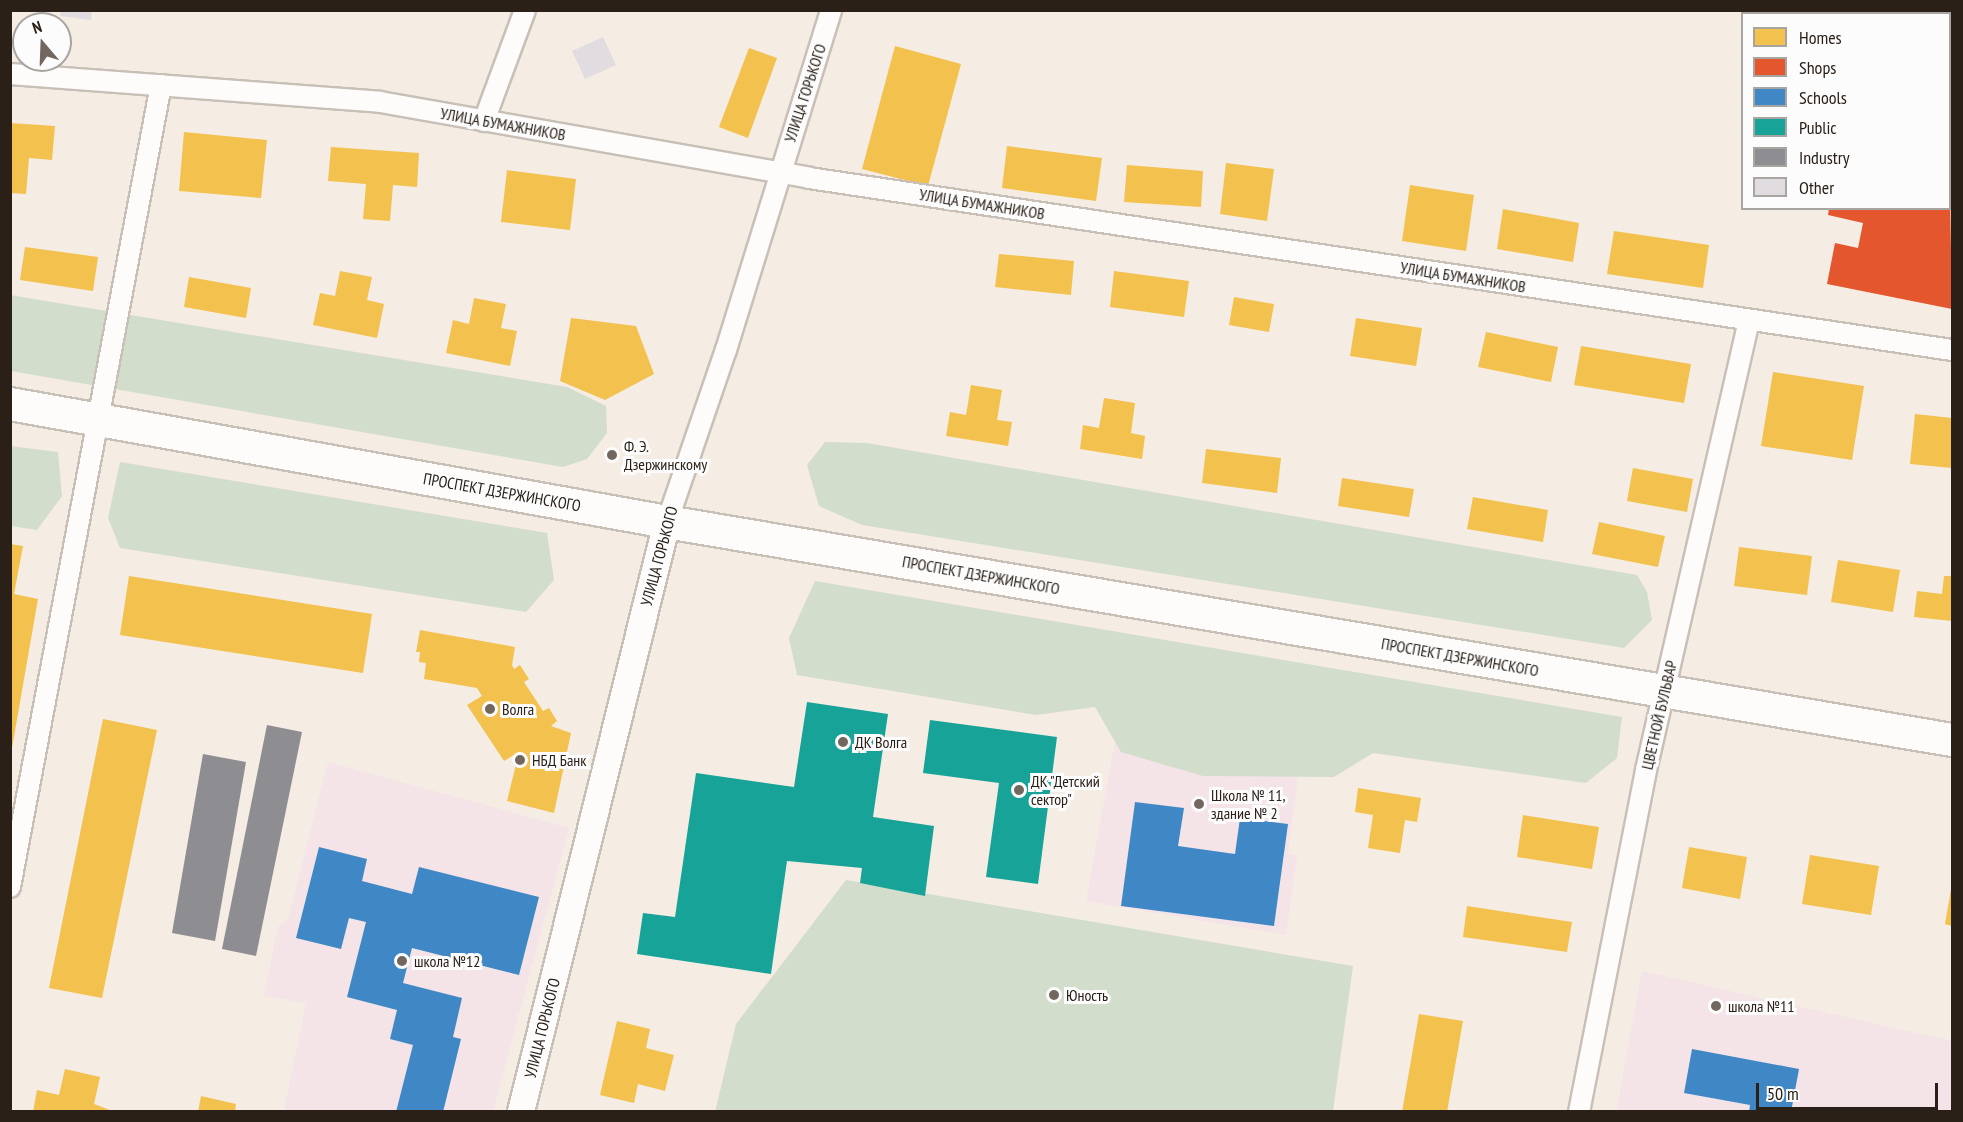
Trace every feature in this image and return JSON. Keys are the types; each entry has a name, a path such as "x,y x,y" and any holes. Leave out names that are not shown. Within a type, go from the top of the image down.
{"main road":[{"name":"ПРОСПЕКТ ДЗЕРЖИНСКОГО","path":"10,404 667,522 1953,740"}],"street":[{"path":"484,121 525,10"},
{"name":"УЛИЦА ГОРЬКОГО","path":"521,1112 667,522 726,350 831,10"},
{"name":"УЛИЦА БУМАЖНИКОВ","path":"10,74 380,102 779,174 1953,350"},
{"path":"10,887 100,420 161,86"},
{"name":"ЦВЕТНОЙ БУЛЬВАР","path":"1579,1112 1646,770 1749,320"}],"shaded area":[{"name":"Школа № 11, здание № 2","path":"1118,724 1301,754 1288,854 1297,856 1286,935 1086,901"},
{"name":"школа №12","path":"328,762 569,828 493,1111 284,1111 306,1003 264,996 278,927 288,919"},
{"name":"школа №11","path":"1642,971 1952,1041 1952,1111 1616,1112"}],"green space":[{"path":"10,295 567,387 606,406 607,433 587,459 563,467 11,371"},
{"path":"825,442 867,443 1637,575 1647,592 1652,620 1624,648 862,525 819,506 807,465"},
{"path":"10,446 58,452 62,496 37,530 11,526"},
{"path":"120,462 547,533 554,580 526,612 120,548 108,518"},
{"path":"815,581 1622,717 1617,758 1586,783 1373,753 1334,777 1203,776 1121,752 1095,707 1036,715 797,675 789,638"},
{"name":"Юность","path":"846,880 1353,966 1333,1111 715,1112 736,1024"}],"building: Homes":[{"path":"895,46 961,64 928,186 862,169"},
{"path":"749,48 777,58 748,138 719,127"},
{"path":"10,123 55,126 52,160 29,158 26,194 10,193"},
{"path":"184,132 267,140 261,198 179,191"},
{"path":"1007,146 1102,158 1096,201 1002,188"},
{"path":"331,147 419,153 417,187 393,185 390,221 363,219 366,184 328,181"},
{"path":"1226,163 1274,169 1267,221 1220,214"},
{"path":"1127,165 1203,171 1201,207 1124,202"},
{"path":"507,170 576,179 570,230 501,222"},
{"path":"1410,185 1474,195 1466,251 1402,241"},
{"path":"1503,209 1579,223 1573,262 1497,249"},
{"path":"1614,231 1709,245 1703,288 1607,274"},
{"path":"25,247 98,257 93,291 20,280"},
{"path":"999,254 1074,261 1071,295 995,287"},
{"path":"340,271 372,277 367,300 384,304 377,338 313,325 320,293 335,296"},
{"path":"1114,271 1189,281 1184,317 1110,307"},
{"path":"189,277 251,288 246,318 184,307"},
{"path":"1234,297 1274,304 1269,332 1229,325"},
{"path":"474,298 506,304 501,328 517,331 510,366 446,353 453,320 469,324"},
{"path":"571,318 636,326 654,374 605,400 560,381"},
{"path":"1356,318 1422,328 1416,366 1350,356"},
{"path":"1486,332 1558,347 1551,382 1478,367"},
{"path":"1581,346 1691,364 1684,403 1574,385"},
{"path":"1773,372 1864,386 1852,460 1761,446"},
{"path":"971,385 1002,390 997,420 1012,422 1008,446 946,436 950,412 966,415"},
{"path":"1104,398 1135,403 1131,433 1145,436 1142,459 1080,449 1083,425 1099,428"},
{"path":"1915,414 1952,418 1952,468 1910,464"},
{"path":"1206,449 1281,458 1277,493 1202,483"},
{"path":"1633,468 1693,479 1687,512 1627,501"},
{"path":"1342,478 1414,489 1409,517 1338,506"},
{"path":"1473,497 1548,510 1543,542 1467,529"},
{"path":"1599,522 1665,536 1658,567 1592,554"},
{"path":"10,544 23,546 14,594 38,599 12,748"},
{"path":"1739,547 1812,556 1807,595 1734,586"},
{"path":"1838,560 1900,570 1893,612 1831,602"},
{"path":"129,576 372,614 363,673 120,635"},
{"path":"1944,576 1952,576 1952,621 1914,617 1917,591 1942,594"},
{"path":"420,630 515,647 512,665 514,669 520,665 529,679 524,682 543,711 549,708 557,721 551,726 571,733 554,813 507,801 519,752 504,761 467,705 482,696 477,688 424,679 426,663 419,662 420,652 416,652"},
{"path":"103,719 157,730 102,998 49,988"},
{"path":"1358,788 1421,798 1417,822 1405,820 1400,853 1368,848 1373,815 1355,812"},
{"path":"1523,815 1599,827 1592,869 1517,857"},
{"path":"1689,847 1747,857 1740,899 1682,888"},
{"path":"1810,855 1879,866 1871,915 1802,904"},
{"path":"1952,889 1952,926 1945,924"},
{"path":"1467,906 1572,922 1567,952 1463,937"},
{"path":"1419,1014 1463,1021 1447,1112 1402,1112"},
{"path":"617,1021 650,1029 646,1048 674,1055 665,1091 638,1084 634,1103 600,1095"},
{"path":"65,1069 100,1077 94,1104 115,1112 33,1112 37,1090 59,1095"},
{"path":"201,1096 236,1104 235,1112 198,1112"}],"building: Shops":[{"path":"1829,210 1950,210 1952,309 1827,284 1835,243 1858,248 1863,223 1828,215"}],"building: Schools":[{"path":"1135,802 1184,808 1178,846 1235,854 1240,818 1288,824 1274,926 1121,906"},
{"path":"319,847 367,859 362,881 412,894 419,867 539,897 519,975 412,948 403,983 462,998 453,1037 461,1039 443,1112 396,1112 413,1045 390,1039 397,1010 347,997 366,922 349,918 341,949 296,938"},
{"path":"1692,1049 1799,1069 1791,1112 1749,1112 1750,1105 1684,1093"}],"building: Public":[{"path":"807,702 888,714 873,817 934,826 925,896 860,883 862,868 787,861 771,974 637,954 643,913 675,917 696,773 794,787"},
{"path":"930,720 1057,737 1038,884 986,877 999,783 923,773"}],"building: Industry":[{"path":"267,725 302,732 256,956 222,949"},
{"path":"203,754 246,762 215,941 172,933"}],"building: Other":[{"path":"61,10 92,10 91,20 72,18 72,12 61,12"},
{"path":"603,37 616,65 585,79 572,51"}],"place":[{"name":"Ф. Э. Дзержинскому","path":"612,455"},
{"name":"Волга","path":"490,709"},
{"name":"ДК Волга","path":"843,742"},
{"name":"НБД Банк","path":"520,760"},
{"name":"ДК \"Детский сектор\"","path":"1019,790"},
{"name":"Школа № 11, здание № 2","path":"1199,804"},
{"name":"школа №12","path":"402,961"},
{"name":"Юность","path":"1054,995"},
{"name":"школа №11","path":"1716,1006"}]}
